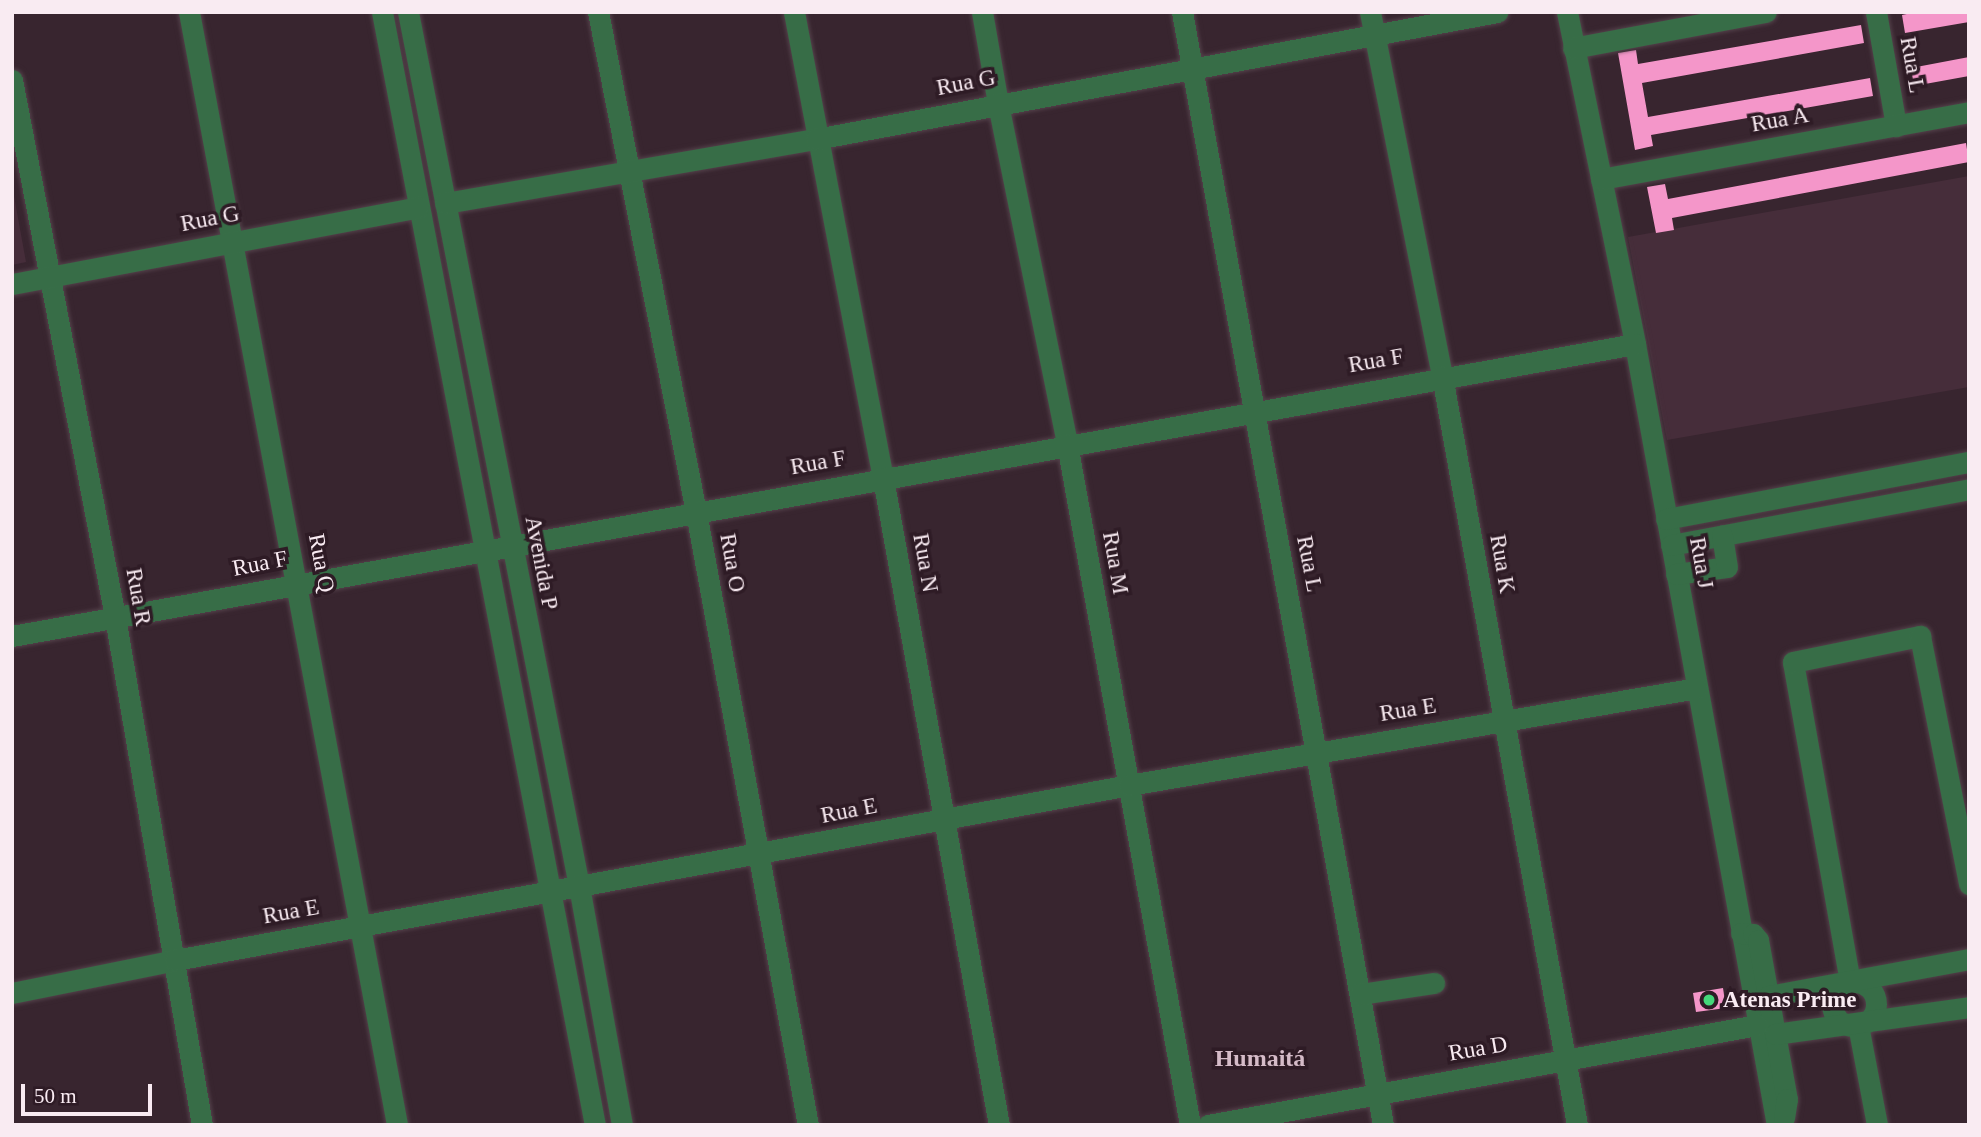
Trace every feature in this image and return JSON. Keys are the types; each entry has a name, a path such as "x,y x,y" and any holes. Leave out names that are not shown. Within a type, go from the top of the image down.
{"street":[{"name":"Rua Q","path":"189,12 298,583 397,1125"},
{"path":"382,12 595,1125"},
{"name":"Avenida P","path":"408,12 579,886 622,1125"},
{"name":"Rua O","path":"598,12 696,512 808,1125"},
{"name":"Rua N","path":"794,12 816,139 883,478 999,1125"},
{"name":"Rua M","path":"982,12 1067,444 1190,1125"},
{"name":"Rua L","path":"1182,12 1383,1125"},
{"name":"Rua K","path":"1370,12 1442,376 1577,1125"},
{"name":"Rua G","path":"445,203 816,139 1497,12"},
{"name":"Rua J","path":"1567,12 1634,344 1741,933 1766,1030 1777,1124"},
{"path":"1573,48 1766,12"},
{"name":"Rua L","path":"1876,12 1896,126"},
{"name":"Rua R","path":"12,80 115,617 202,1125"},
{"name":"Rua A","path":"1601,180 1969,112"},
{"name":"Rua G","path":"12,284 418,207"},
{"name":"Rua F","path":"12,636 485,548 1634,344"},
{"path":"1666,519 1969,462"},
{"path":"1671,545 1969,489"},
{"path":"1676,574 1727,566 1722,535"},
{"path":"1850,982 1793,662 1920,636 1969,884"},
{"name":"Rua E","path":"12,993 550,890 757,855 1129,785 1697,688"},
{"path":"1741,933 1752,934 1758,940 1768,996 1766,1030"},
{"path":"1768,996 1969,959"},
{"path":"1850,982 1865,984 1876,1003 1871,1017 1858,1025 1845,1024 1832,1007 1838,988 1850,982"},
{"path":"1360,994 1434,983"},
{"name":"Rua D","path":"1208,1125 1565,1060 1766,1030 1858,1025 1969,1007"},
{"path":"1858,1025 1877,1125"}],"shaded area":[{"path":"1969,176 1969,387 1667,440 1628,237"},
{"path":"12,185 26,262 12,265"}],"building":[{"path":"1916,12 1969,12 1969,22 1905,33 1902,15"},
{"path":"1861,25 1864,43 1642,83 1648,117 1870,78 1873,96 1651,135 1653,146 1635,150 1618,53 1636,50 1638,64"},
{"path":"1969,57 1969,76 1914,86 1911,68"},
{"path":"1966,143 1969,162 1672,218 1674,230 1656,233 1647,187 1665,184 1668,199"},
{"name":"Atenas Prime","path":"1723,988 1726,1008 1696,1012 1693,993"}],"place":[{"name":"Atenas Prime","path":"1709,1000"}],"district":[{"name":"Humaitá","path":"1260,1059"}]}
